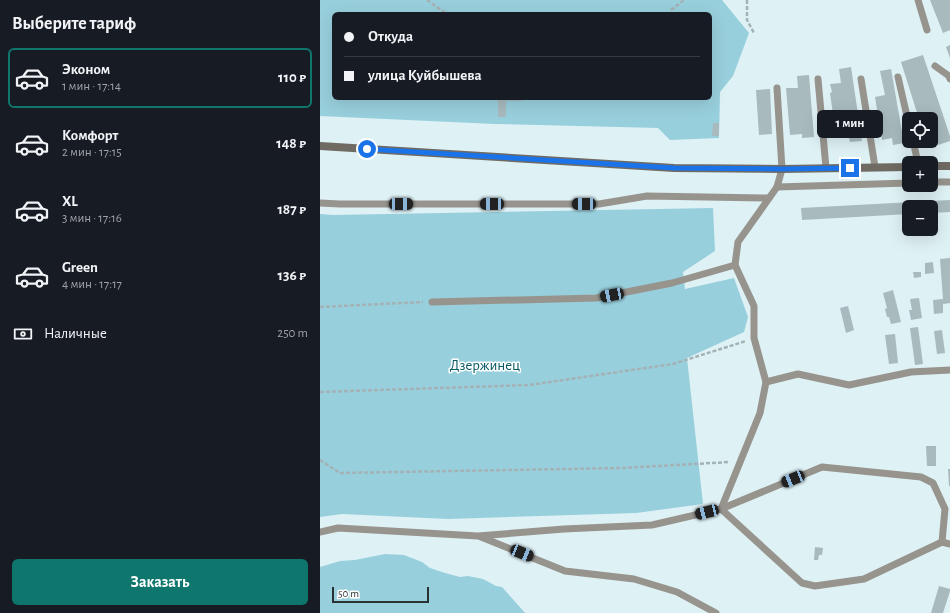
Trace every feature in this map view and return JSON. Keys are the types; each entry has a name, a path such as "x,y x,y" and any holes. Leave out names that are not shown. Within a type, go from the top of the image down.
{"main road":[{"path":"320,146 674,168 782,169 902,167"},
{"path":"938,166 950,166"}],"lane":[{"path":"918,0 927,30"},
{"path":"935,66 949,76 950,79"},
{"path":"898,78 906,112"},
{"path":"818,79 826,168"},
{"path":"861,79 875,167"},
{"path":"721,509 760,412 766,382 754,338 754,306 735,265 738,242 777,187 782,169 777,88"},
{"path":"938,182 950,182"},
{"path":"777,187 902,183"},
{"path":"320,203 599,204 647,196 769,198"},
{"path":"432,302 596,298 672,283 735,265"},
{"path":"766,382 798,374 849,385 911,372 950,370"},
{"path":"320,532 338,528 478,536 564,529 652,525 721,509 822,467 921,477 934,483 945,510 942,542"},
{"path":"721,509 802,583 815,586 864,579 942,542 950,544"},
{"path":"478,536 565,571 634,579 677,592 716,613"}],"path":[{"path":"427,0 444,12"},
{"path":"671,10 684,0"},
{"path":"747,0 747,20 754,33"},
{"path":"320,307 432,302"},
{"path":"320,392 529,385 672,364 754,338"},
{"path":"320,460 340,472 622,468 740,461"}],"green space":[{"path":"320,0 722,0 749,33 733,76 720,92 719,138 670,140 658,128 495,124 320,116"},
{"name":"Дзержинец","path":"713,208 715,251 683,272 685,289 734,278 748,317 744,332 687,358 703,504 636,513 448,519 342,514 320,517 320,214"},
{"path":"385,554 404,555 422,562 430,568 445,573 460,577 468,576 483,579 496,586 502,587 525,613 320,613 320,567 340,561 355,560"}],"building":[{"path":"930,0 950,0 950,30 943,33"},
{"path":"950,45 950,58 946,47"},
{"path":"923,55 950,136 950,141 938,145 938,112 917,112 901,62"},
{"path":"851,67 862,141 850,142 848,133 836,135 830,84 841,83 839,69"},
{"path":"891,69 902,132 902,143 893,145 892,138 882,140 875,97 885,95 880,71"},
{"path":"809,75 814,137 802,138 802,134 790,135 786,88 798,88 797,76"},
{"path":"770,89 772,134 759,135 756,90"},
{"path":"498,100 522,100 506,101 506,117 498,117"},
{"path":"713,123 719,123 719,136 712,136"},
{"path":"950,200 950,212 938,213 938,201"},
{"path":"902,203 902,214 802,220 801,208"},
{"path":"950,258 950,303 943,304 943,313 934,314 933,300 943,299 940,259"},
{"path":"933,262 934,273 925,274 925,263"},
{"path":"913,272 921,272 921,277 914,278"},
{"path":"893,290 901,322 891,324 889,317 887,317 885,309 887,308 883,293"},
{"path":"919,298 922,318 911,320 909,310 912,310 910,299"},
{"path":"848,306 854,330 846,333 840,308"},
{"path":"918,327 923,364 915,365 910,328"},
{"path":"942,330 945,353 937,354 934,331"},
{"path":"895,334 898,363 889,364 885,335"},
{"path":"926,446 936,446 936,466 927,466"},
{"path":"948,469 950,469 950,486 949,486"},
{"path":"815,547 823,548 822,555 819,555 818,560 814,560"},
{"path":"939,586 950,589 950,591 943,613 931,613"}],"route":[{"path":"367,149 674,168 850,168"}]}
